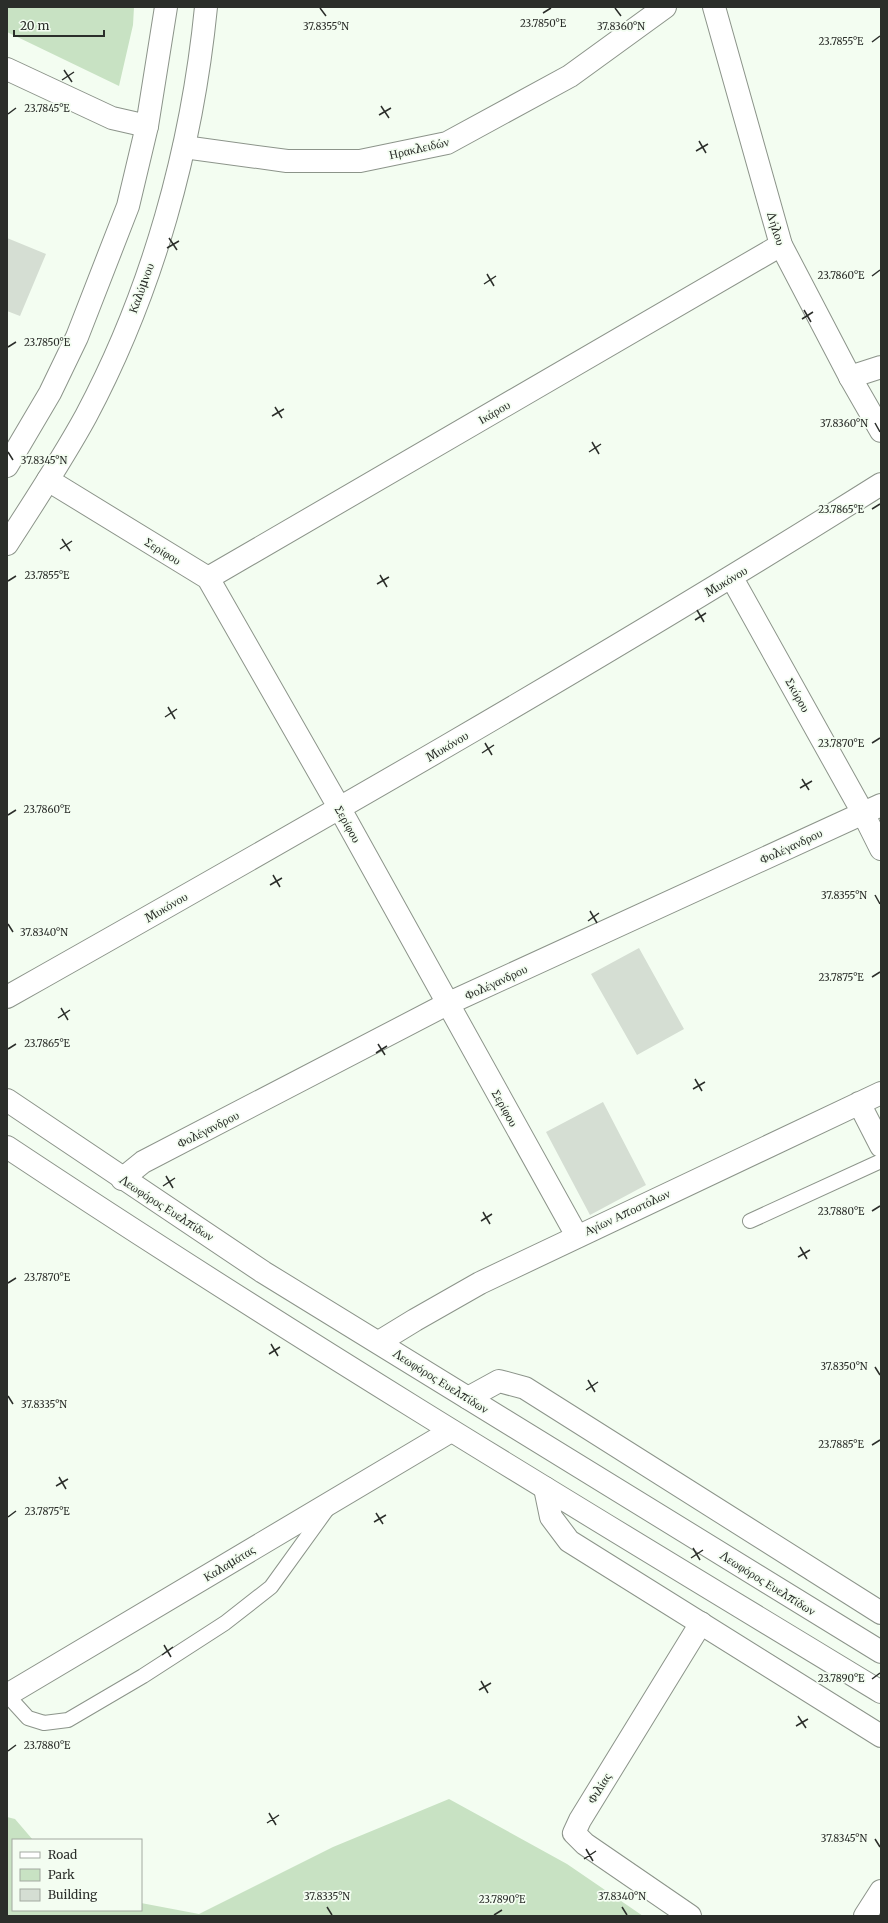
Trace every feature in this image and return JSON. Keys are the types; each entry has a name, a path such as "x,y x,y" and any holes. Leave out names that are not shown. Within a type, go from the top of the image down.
{"street":[{"path":"9,459 50,393 77,337 102,277 128,206 147,126 166,7"},
{"name":"Καλύμνου","path":"7,544 48,480 86,416 126,328 162,232 184,147 206,7"},
{"name":"Ηρακλειδών","path":"184,147 287,161 360,161 447,143 570,76 665,7"},
{"name":"Δήλου","path":"714,7 781,245 850,377 881,431"},
{"path":"7,69 112,118 147,126"},
{"name":"Ικάρου","path":"208,578 781,245"},
{"path":"850,377 881,367"},
{"name":"Σερίφου","path":"48,480 208,578 340,809 577,1236"},
{"name":"Μυκόνου","path":"7,997 340,809 732,578 881,484"},
{"name":"Σκύρου","path":"732,578 872,809 881,849"},
{"name":"Φολέγανδρου","path":"122,1179 143,1162 447,1004 872,809"},
{"name":"Αγίων Αποστόλων","path":"379,1342 480,1283 859,1103 881,1094"},
{"name":"Λεωφόρος Ευελπίδων","path":"7,1100 122,1179 263,1272 881,1652"},
{"path":"859,1103 881,1146"},
{"path":"7,1147 129,1228 451,1431 881,1692"},
{"path":"468,1398 499,1381 525,1388 881,1613"},
{"name":"Καλαμάτας","path":"7,1695 451,1431"},
{"path":"545,1488 551,1517 570,1541 881,1736"},
{"name":"Φιλίας","path":"690,1916 585,1844 574,1833 580,1820 701,1623"},
{"path":"865,1916 881,1891"}],"lane":[{"path":"750,1221 881,1161"},
{"path":"7,1695 28,1718 44,1723 68,1720 143,1676 225,1623 271,1587 332,1502"}],"green space":[{"path":"7,7 134,7 133,25 119,86 7,32"},
{"path":"449,1799 567,1864 643,1916 7,1916 7,1817 15,1819 32,1839 12,1839 12,1911 142,1911 142,1903 199,1914 333,1847"}],"building":[{"path":"7,238 46,254 20,316 7,311"},
{"path":"639,948 684,1029 637,1055 591,974"},
{"path":"603,1102 646,1185 590,1215 546,1132"}]}
